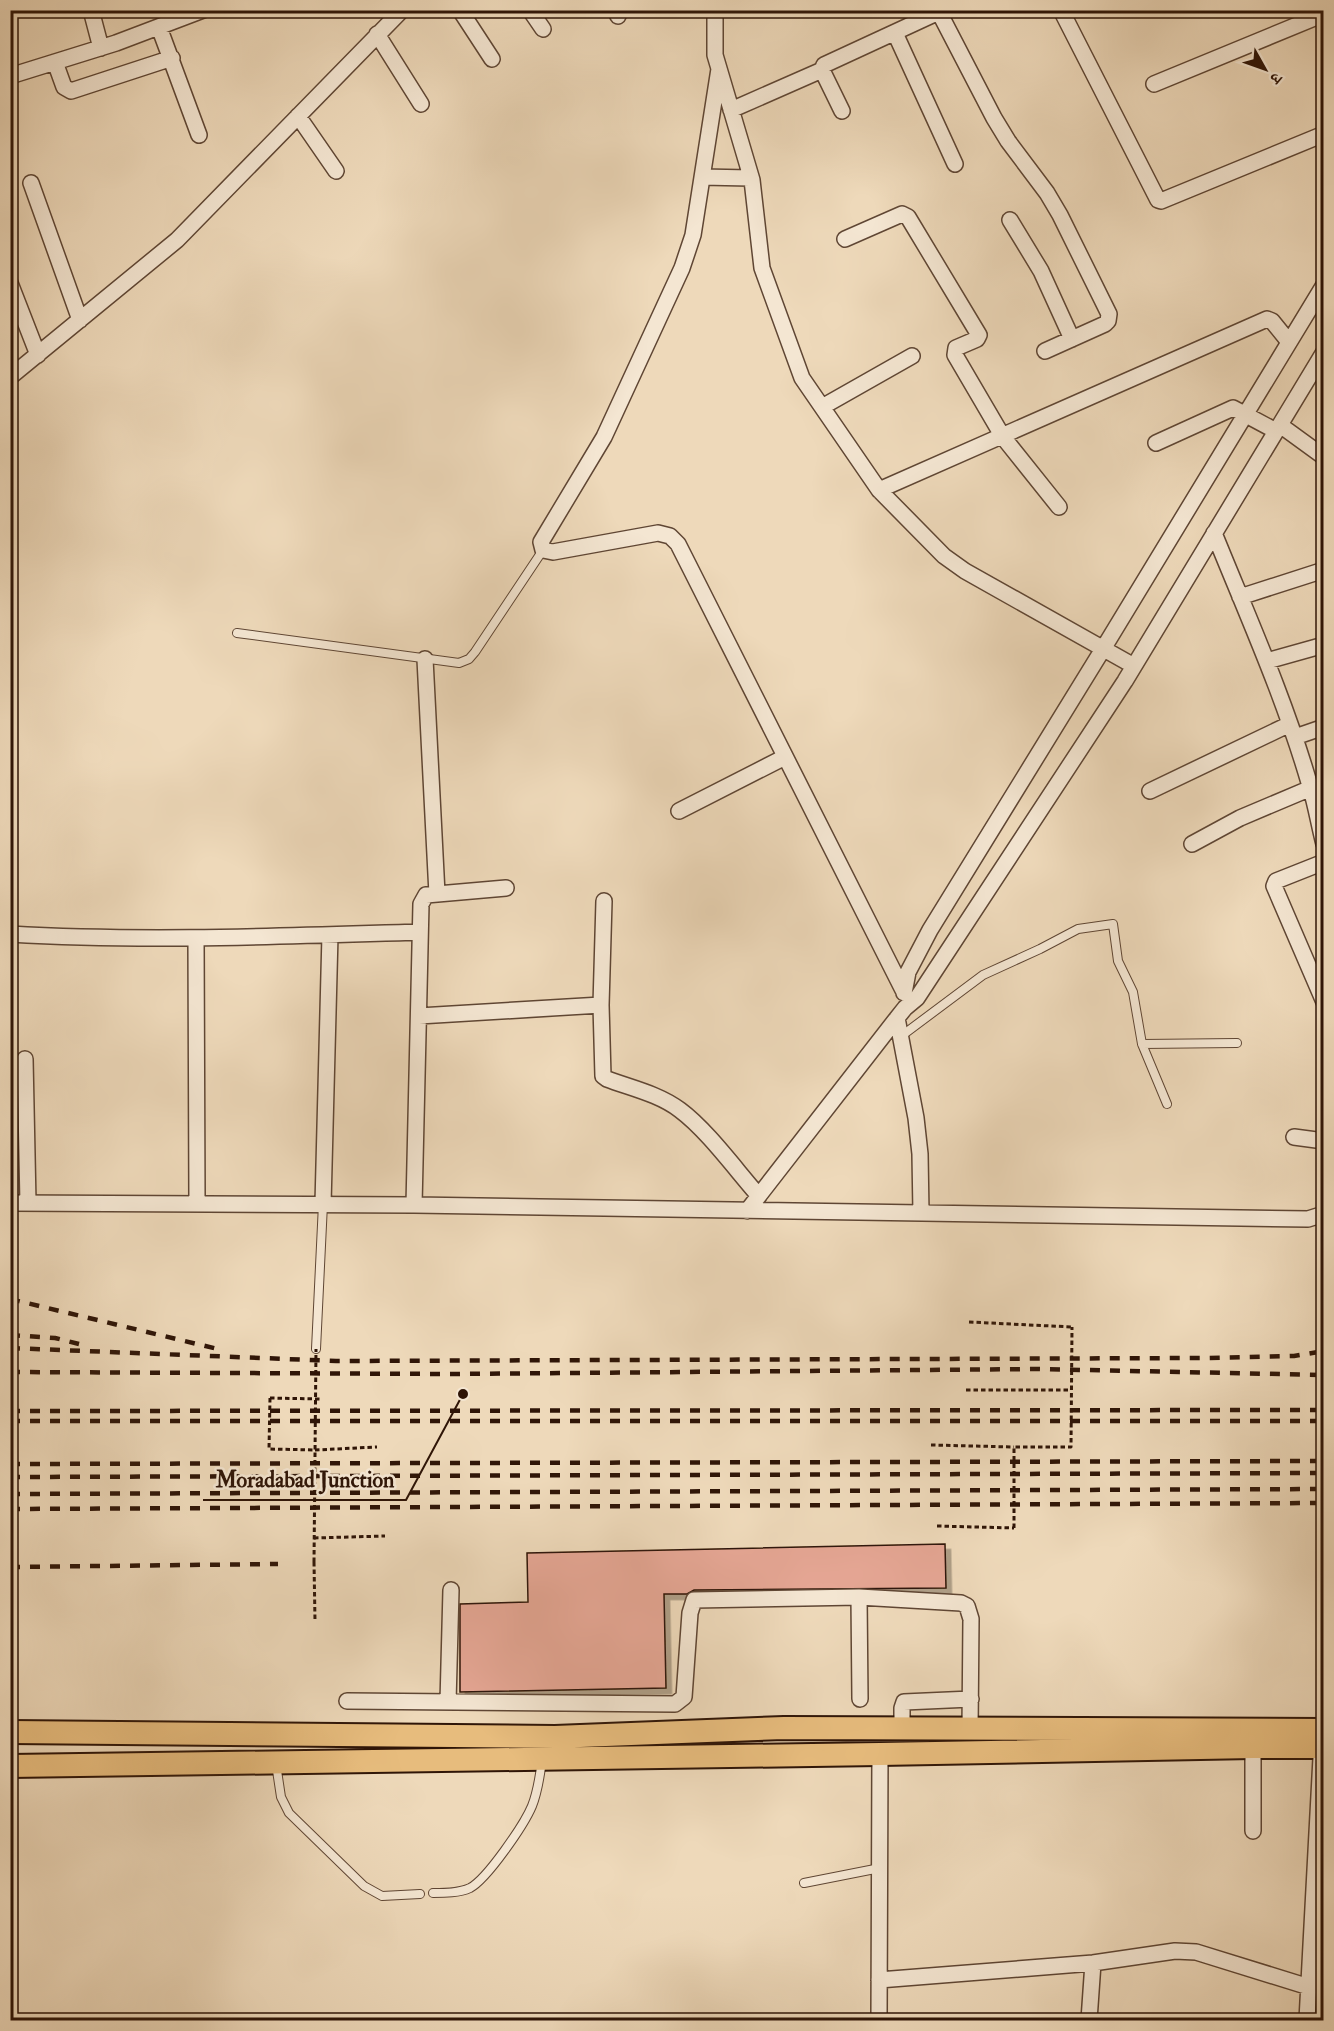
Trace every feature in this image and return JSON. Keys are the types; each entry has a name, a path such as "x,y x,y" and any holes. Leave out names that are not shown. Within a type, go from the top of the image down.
{"main road":[{"path":"10,1732 555,1737 784,1728 970,1729 1323,1739"},
{"path":"691,1731 691,1757"},
{"path":"322,1762 326,1735"},
{"path":"10,1766 1253,1747 1323,1739"}],"street":[{"path":"91,10 101,48"},
{"path":"10,76 101,48 159,27 186,14 203,10"},
{"path":"10,377 177,240 402,10"},
{"path":"460,10 492,59"},
{"path":"530,10 543,29"},
{"path":"715,10 716,55 750,178 762,268 802,378 879,490 944,556 964,571 1134,666"},
{"path":"1061,10 1158,200 1161,201 1323,134"},
{"path":"731,110 822,70 824,65 895,33 921,15 941,11 999,126 1060,215 1109,314 1105,324 1045,351"},
{"path":"1154,84 1323,14"},
{"path":"159,27 199,135"},
{"path":"895,33 956,164"},
{"path":"377,34 422,104"},
{"path":"56,62 64,87 71,91 172,58"},
{"path":"719,69 693,235 672,292 604,436 541,542 543,550 553,552 658,532 670,536 678,544 903,990"},
{"path":"822,70 843,111"},
{"path":"298,116 336,171"},
{"path":"702,177 750,178"},
{"path":"31,183 80,320"},
{"path":"845,239 902,214 908,217 979,335 977,339 956,348 956,355 1003,437 1059,507"},
{"path":"1010,220 1041,271 1072,339"},
{"path":"10,283 38,354"},
{"path":"921,1214 920,1154 916,1118 900,1037 903,990 908,972 924,940 1104,649 1323,285"},
{"path":"879,490 1267,319 1272,321 1289,342"},
{"path":"747,1211 901,1013 917,998 1134,666 1323,352"},
{"path":"822,407 912,356"},
{"path":"1156,444 1230,408 1278,428 1323,457"},
{"path":"1214,533 1292,731 1311,788 1323,844"},
{"path":"1240,597 1323,570"},
{"path":"1266,661 1323,645"},
{"path":"425,659 437,894"},
{"path":"1150,791 1292,731 1323,726"},
{"path":"679,811 785,757"},
{"path":"1192,844 1240,818 1311,788"},
{"path":"1323,862 1276,881 1274,886 1323,1002"},
{"path":"414,1205 421,904 426,895 507,888"},
{"path":"604,901 601,1005 603,1076 661,1098 680,1109 759,1196"},
{"path":"10,934 58,937 196,938 420,932"},
{"path":"323,1204 330,935"},
{"path":"196,938 196,1203"},
{"path":"419,1016 601,1005"},
{"path":"25,1059 28,1203"},
{"path":"1294,1137 1323,1140"},
{"path":"10,1203 414,1205 1308,1219 1323,1214"},
{"path":"448,1702 451,1590"},
{"path":"859,1597 860,1699"},
{"path":"347,1701 675,1704 684,1697 690,1613 694,1600 859,1597 961,1603 967,1606 971,1619 970,1729"},
{"path":"902,1729 904,1702 971,1699"},
{"path":"1307,2020 1319,1908 1323,1739"},
{"path":"1253,1747 1253,1831"},
{"path":"879,2020 880,1754"},
{"path":"879,1980 1093,1963 1175,1951 1196,1952 1309,1988"},
{"path":"1089,2020 1093,1963"}],"lane":[{"path":"237,633 459,663 469,659 543,550"},
{"path":"900,1037 983,975 1040,949 1078,928 1111,923 1114,926 1119,966 1133,992 1142,1044 1167,1104"},
{"path":"1142,1044 1237,1043"},
{"path":"316,1349 323,1204"},
{"path":"433,1893 458,1892 482,1879 518,1831 531,1809 538,1789 542,1759"},
{"path":"276,1763 281,1797 289,1813 364,1886 382,1896 420,1894"},
{"path":"804,1882 880,1868"}],"path":[{"path":"932,1445 1071,1447 1072,1327 969,1322"},
{"path":"315,1621 316,1349"},
{"path":"966,1390 1071,1390"},
{"path":"321,1399 270,1398 269,1449 315,1450 377,1447"},
{"path":"937,1526 1014,1528 1014,1447"},
{"path":"314,1538 385,1536"}],"building":[{"path":"945,1544 946,1588 694,1590 687,1594 664,1594 666,1688 460,1692 460,1604 528,1602 527,1553"}],"railway":[{"path":"10,1299 222,1350"},
{"path":"10,1335 55,1338 79,1344"},
{"path":"10,1348 336,1361 1205,1358 1294,1356 1324,1351"},
{"path":"10,1372 450,1374 1038,1369 1324,1375"},
{"path":"10,1411 1324,1410"},
{"path":"10,1421 1324,1421"},
{"path":"10,1464 1324,1461"},
{"path":"10,1477 1324,1473"},
{"path":"10,1494 1324,1489"},
{"path":"10,1509 1324,1503"},
{"path":"10,1567 278,1564"}],"place":[{"name":"Moradabad Junction","path":"463,1394"}]}
